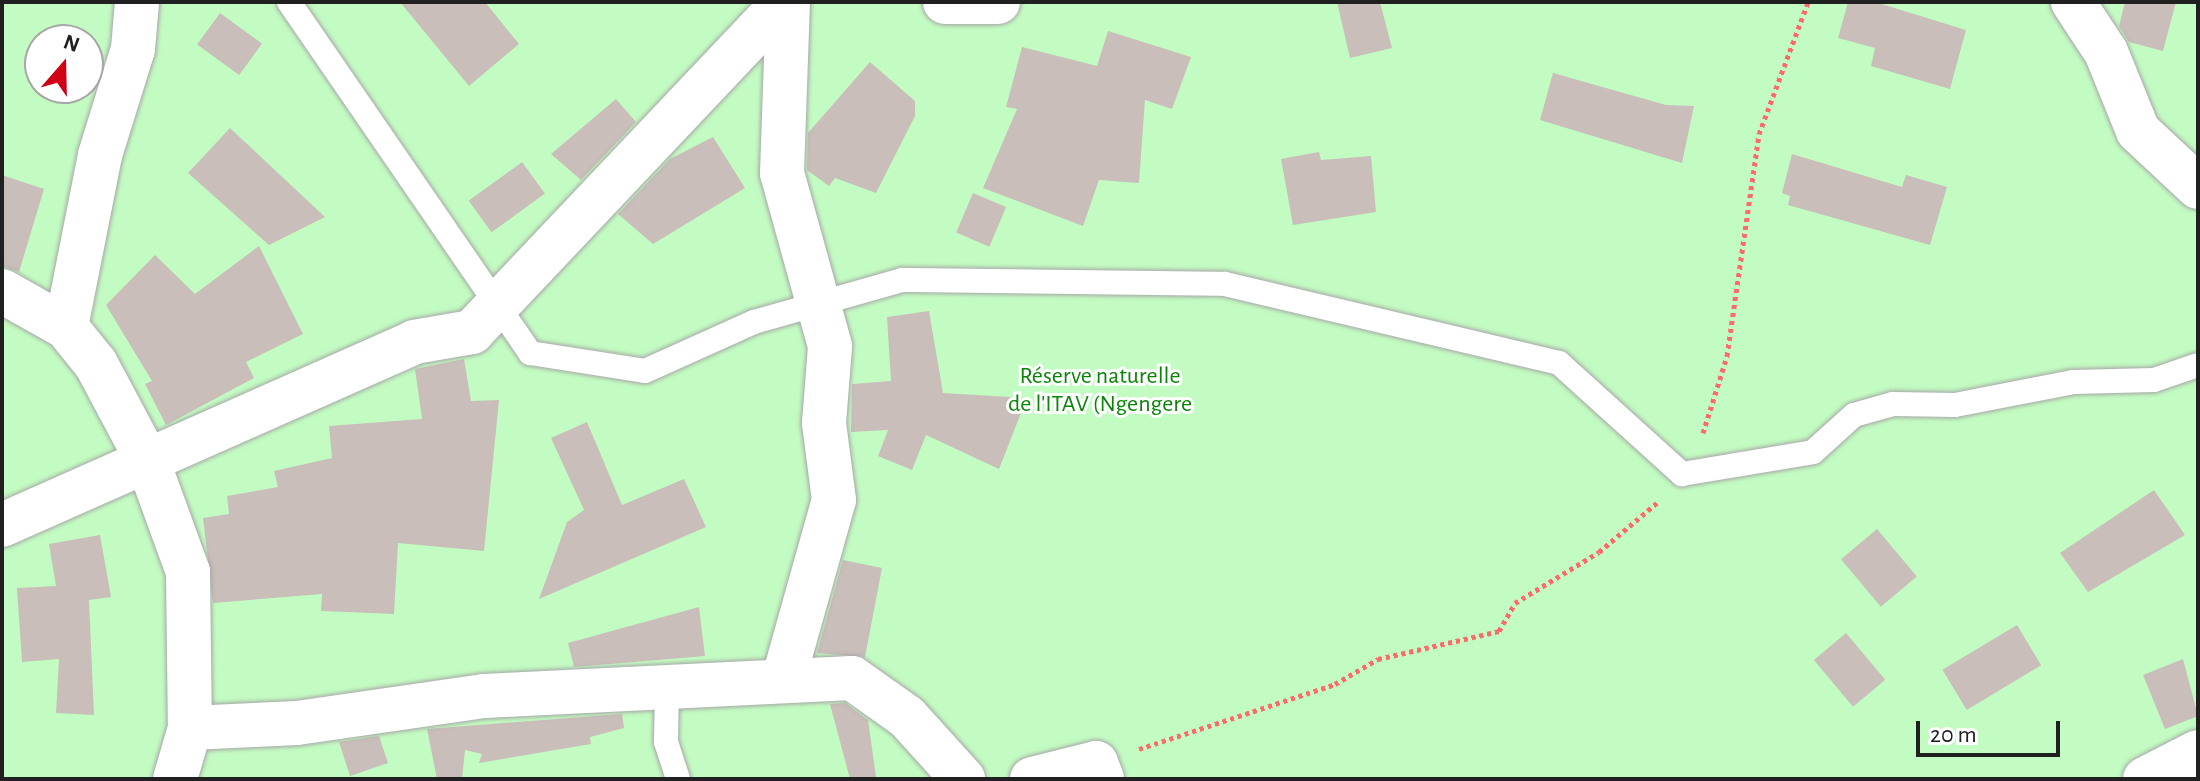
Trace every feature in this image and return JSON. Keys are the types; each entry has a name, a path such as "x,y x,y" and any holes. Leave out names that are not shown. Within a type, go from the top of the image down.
{"street":[{"path":"66,327 100,155 133,49 137,2"},
{"path":"2,525 414,342 472,332 786,2"},
{"path":"783,681 834,500 824,423 830,346 782,173 786,2"},
{"path":"945,2 998,2"},
{"path":"2073,2 2106,52 2138,131 2198,187"},
{"path":"2,291 66,327 96,364 148,462 188,572 190,728 175,779"},
{"path":"190,728 297,723 484,696 852,678 907,717 963,779"},
{"path":"2145,779 2198,752"},
{"path":"1032,779 1099,771"}],"lane":[{"path":"289,2 530,353 645,371 754,322 902,280 1225,284 1559,363 1682,474 1813,452 1854,415 1893,404 1955,405 2073,382 2154,380 2198,365"},
{"path":"667,689 666,742 678,779"}],"path":[{"path":"1099,771 1439,643 1499,631 1515,603 1599,552 1682,474 1698,448 1727,356 1759,134 1808,2"}],"green space":[{"name":"Réserve naturelle de l'ITAV (Ngengere","path":"2,2 2198,2 2198,779 2,779"}],"building":[{"path":"400,2 485,2 519,44 469,86"},
{"path":"1337,2 1380,2 1392,48 1350,58"},
{"path":"1848,2 1875,2 1966,30 1950,89 1871,66 1875,48 1838,38"},
{"path":"2125,2 2176,2 2163,51 2129,42 2119,26"},
{"path":"220,13 262,44 239,75 197,45"},
{"path":"1108,31 1191,57 1172,109 1145,100 1139,183 1099,180 1083,226 983,188 1017,109 1006,107 1022,47 1097,66"},
{"path":"870,62 915,101 915,116 876,193 835,178 829,186 807,170 808,133"},
{"path":"1553,73 1666,105 1694,106 1682,163 1540,120"},
{"path":"616,99 636,122 581,180 551,154"},
{"path":"230,128 325,217 269,245 188,173"},
{"path":"713,137 745,188 653,244 618,214 670,159"},
{"path":"1319,152 1321,160 1371,156 1376,212 1293,225 1281,159"},
{"path":"1792,154 1902,187 1906,175 1947,187 1930,245 1788,205 1790,196 1782,193"},
{"path":"522,162 545,194 492,232 469,201"},
{"path":"2,175 44,189 19,272 2,266"},
{"path":"973,193 1006,207 989,247 956,233"},
{"path":"259,246 303,334 246,362 254,378 166,425 145,384 152,381 106,305 155,255 195,294"},
{"path":"929,311 943,393 1027,398 999,469 926,435 912,470 878,456 888,430 851,432 852,384 891,381 887,317"},
{"path":"464,359 471,401 499,400 484,551 398,543 394,614 321,611 322,594 213,603 203,518 229,514 227,496 278,487 274,471 332,458 329,426 422,419 415,369"},
{"path":"587,422 622,505 684,479 706,527 539,599 567,522 584,510 551,438"},
{"path":"2154,490 2185,535 2088,592 2060,553"},
{"path":"1877,529 1917,576 1881,607 1841,559"},
{"path":"100,535 111,597 89,600 94,715 56,713 59,659 22,662 17,588 56,586 49,544"},
{"path":"843,560 882,568 865,657 817,653"},
{"path":"699,607 705,656 574,667 568,643"},
{"path":"2017,625 2041,665 1967,710 1942,670"},
{"path":"1846,633 1885,680 1853,707 1814,660"},
{"path":"2183,659 2198,716 2165,729 2143,675"},
{"path":"845,703 868,720 876,777 850,779 830,704"},
{"path":"622,714 624,728 590,737 591,744 479,763 482,754 465,750 462,779 437,779 427,729"},
{"path":"379,736 388,763 350,776 339,742"}]}
